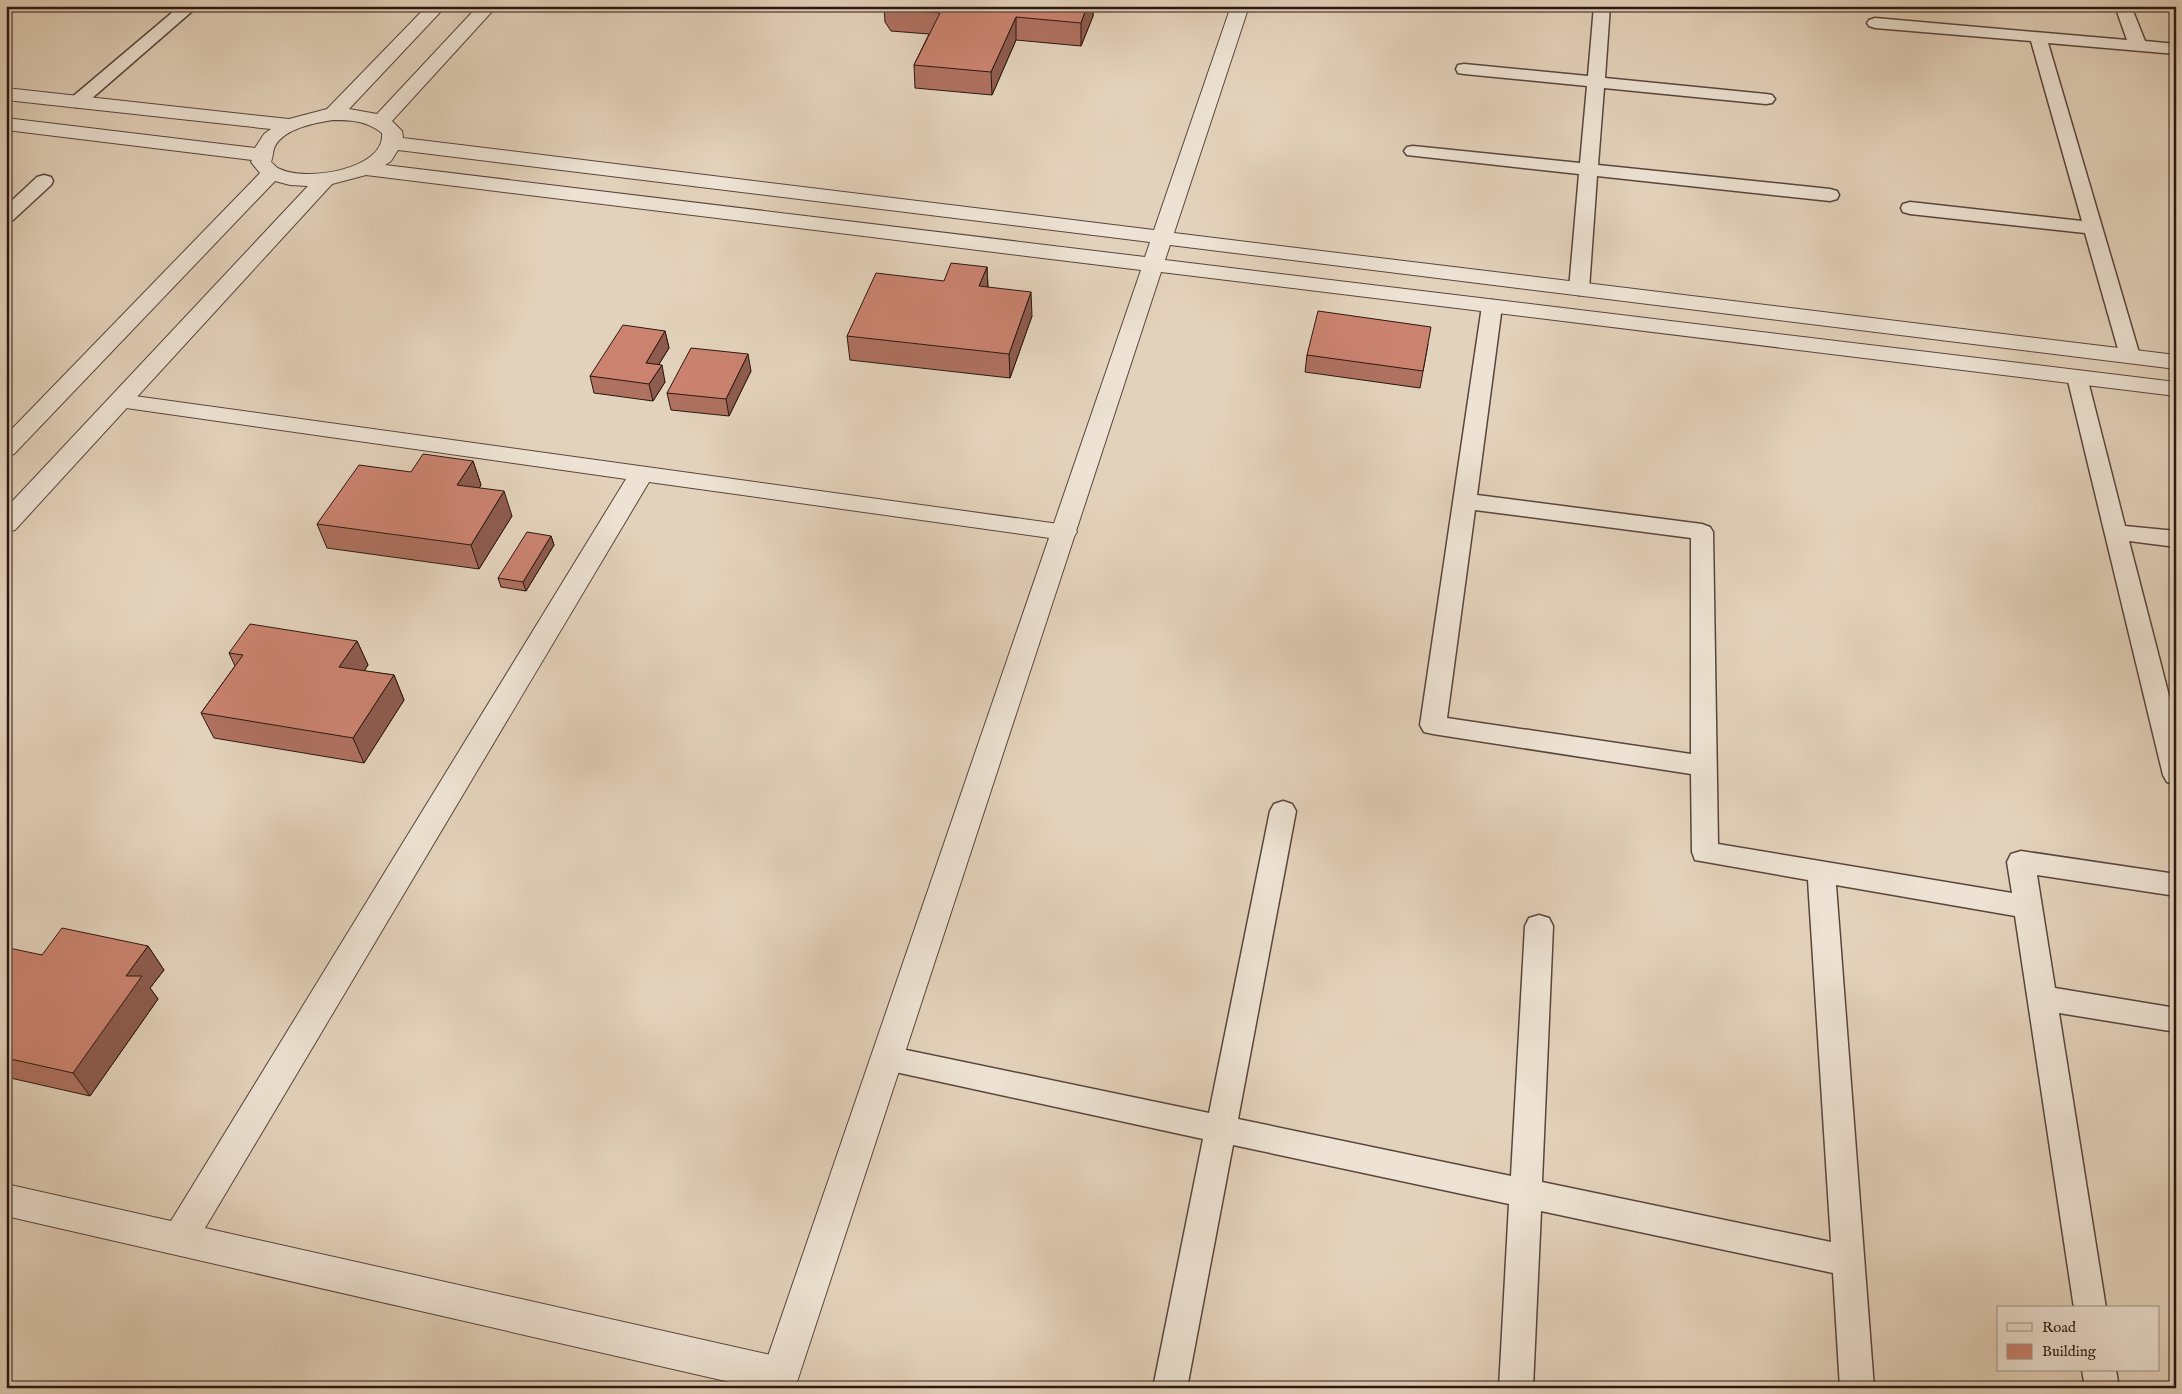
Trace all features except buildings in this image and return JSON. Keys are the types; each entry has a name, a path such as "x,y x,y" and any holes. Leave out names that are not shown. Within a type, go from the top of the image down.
{"street":[{"path":"333,114 437,6"},
{"path":"381,121 488,6"},
{"path":"6,1200 179,1239 778,1381 1240,6"},
{"path":"6,94 290,126"},
{"path":"6,124 265,164 292,180 324,181 343,177 365,169 384,156 393,144 392,131 381,121 363,115 333,114 313,117 290,126 271,138 265,164 6,448"},
{"path":"393,144 2176,362"},
{"path":"365,169 2176,389"},
{"path":"6,524 324,181"},
{"path":"120,401 1064,532"},
{"path":"179,1239 642,473"}],"lane":[{"path":"77,102 190,6"},
{"path":"1579,289 1602,6"},
{"path":"2123,6 2138,46"},
{"path":"1875,23 2176,49"},
{"path":"2038,37 2130,356"},
{"path":"1464,69 1766,99"},
{"path":"1412,151 1830,195"},
{"path":"6,216 44,181"},
{"path":"1910,208 2093,228"},
{"path":"1492,306 1433,725 1704,766"},
{"path":"2077,377 2115,532 2166,695 2176,775"},
{"path":"1465,501 1702,532 1705,852 2028,906"},
{"path":"2115,532 2176,539"},
{"path":"1170,1388 1283,811"},
{"path":"2090,1306 2021,862 2176,885"},
{"path":"1821,871 1857,1388"},
{"path":"1516,1388 1539,926"},
{"path":"2042,998 2176,1020"},
{"path":"887,1059 1848,1261"},
{"path":"2099,1372 2102,1388"}]}
